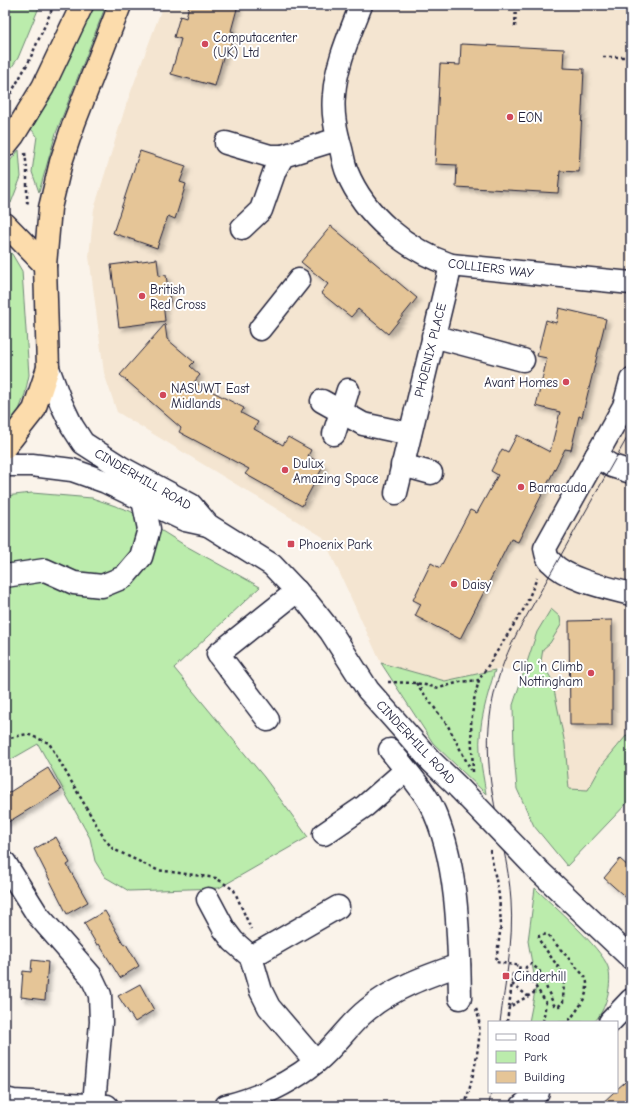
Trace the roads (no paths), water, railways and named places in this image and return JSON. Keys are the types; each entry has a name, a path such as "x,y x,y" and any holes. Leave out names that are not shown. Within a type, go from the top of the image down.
{"highway":[{"path":"5,146 13,136 43,87 82,5"},
{"path":"5,448 34,410 48,368 45,265 50,208 61,162 87,89 120,5"},
{"path":"5,224 45,265"}],"street":[{"name":"COLLIERS WAY","path":"360,5 339,66 334,94 333,112 347,173 363,201 381,222 409,245 429,257 451,265 631,283"},
{"path":"226,143 270,156 283,156 338,139"},
{"path":"242,228 261,210 276,170 283,156"},
{"name":"PHOENIX PLACE","path":"396,493 451,265"},
{"path":"260,329 299,280"},
{"path":"433,336 523,360"},
{"name":"CINDERHILL ROAD","path":"48,368 60,403 72,426 83,442 122,468 191,505 208,525 272,565 297,591 331,632 368,690 432,761 537,869 631,958"},
{"path":"631,380 624,406 545,548 550,562 568,573 582,580 631,594"},
{"path":"334,434 348,390"},
{"path":"322,400 363,424 410,434"},
{"path":"596,456 612,466 631,472"},
{"name":"CINDERHILL ROAD","path":"5,465 32,465 72,470 100,480 185,520 208,525"},
{"path":"402,465 431,473"},
{"path":"5,576 45,570 74,583 102,586 124,577 141,557 149,529 143,500"},
{"path":"268,720 218,654 297,591"},
{"path":"390,750 430,803 448,857 454,890 460,998"},
{"path":"324,834 365,806 405,771"},
{"path":"5,1099 13,1101 102,1105 100,995 91,976 37,914 7,868"},
{"path":"208,899 224,929 248,946 261,991 269,1007 316,1062"},
{"path":"248,946 277,942 338,907"},
{"path":"226,1106 258,1097 290,1079 316,1062 367,1010 401,988 459,964"},
{"path":"611,1021 631,1000"},
{"path":"522,1106 537,1093"}],"tram line":[{"path":"500,1021 512,916 508,873 494,805 489,769 489,729 495,691 500,672 517,633 631,431"},
{"path":"489,1106 491,1093"}],"place":[{"name":"Computacenter (UK) Ltd","path":"205,44"},
{"name":"EON","path":"510,117"},
{"name":"British Red Cross","path":"142,296"},
{"name":"Avant Homes","path":"566,382"},
{"name":"NASUWT East Midlands","path":"163,395"},
{"name":"Dulux Amazing Space","path":"285,470"},
{"name":"Barracuda","path":"521,487"},
{"name":"Phoenix Park","path":"291,544"},
{"name":"Daisy","path":"454,584"},
{"name":"Clip ‘n Climb Nottingham","path":"591,673"},
{"name":"Cinderhill","path":"506,976"}]}
